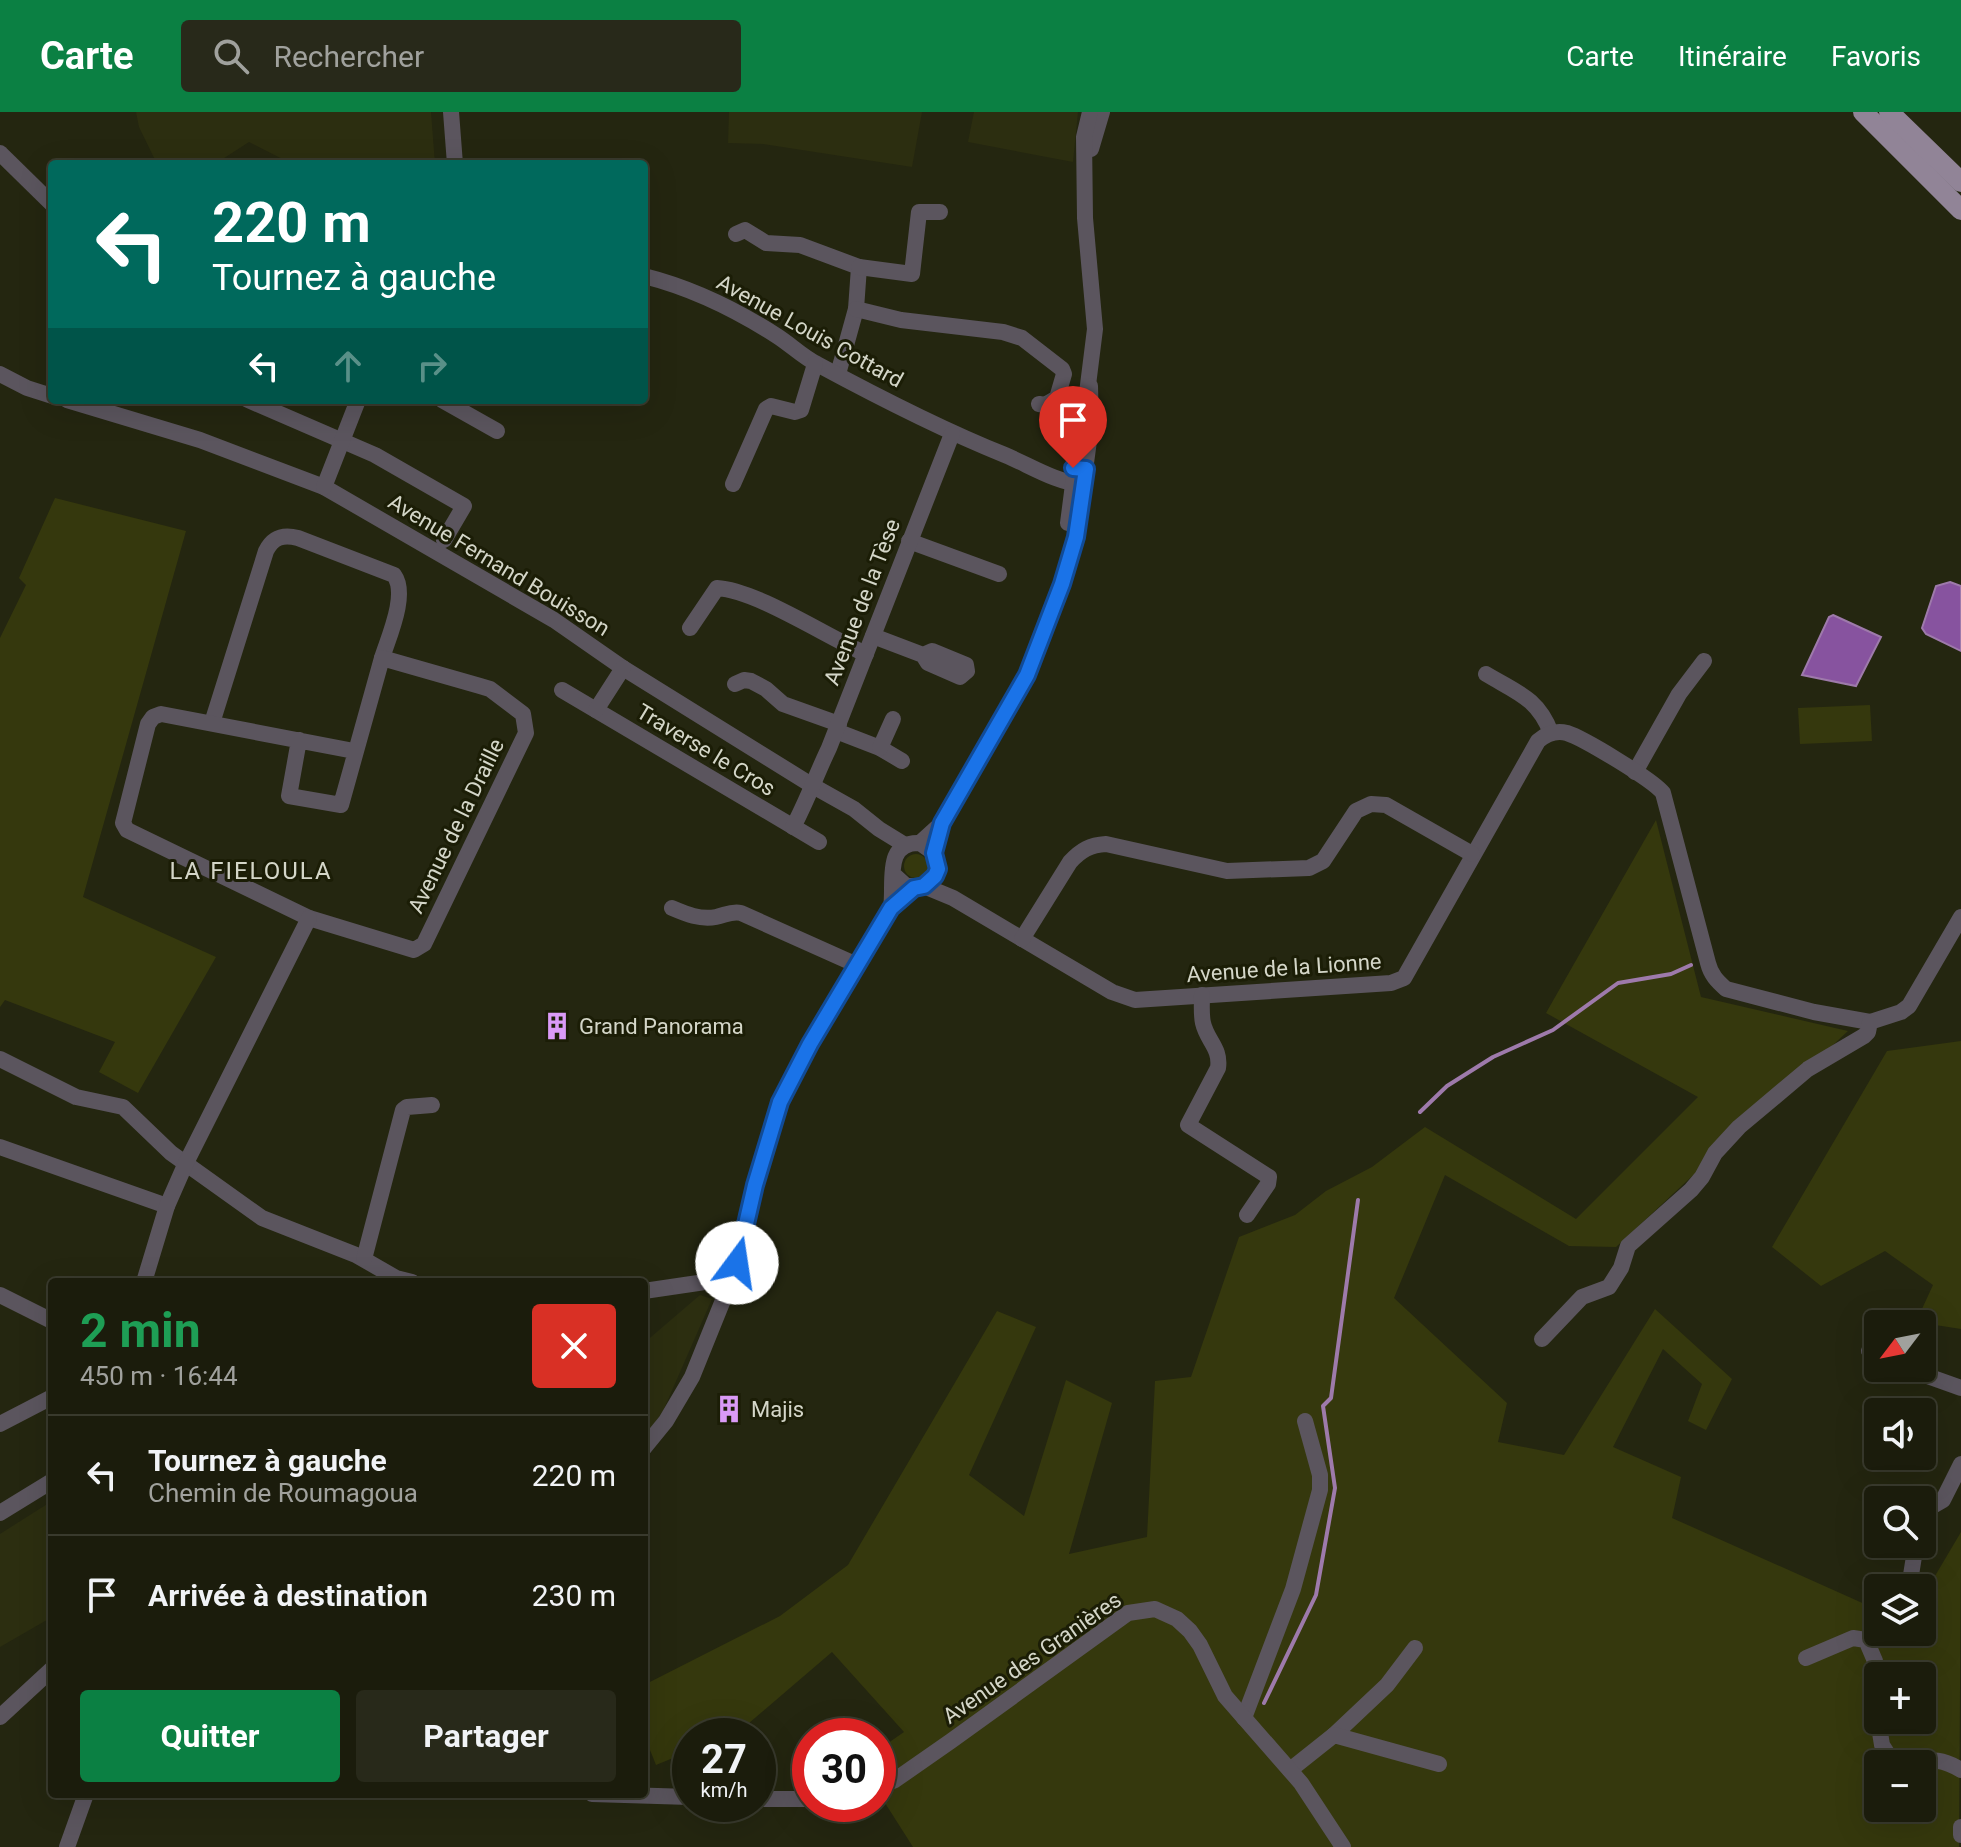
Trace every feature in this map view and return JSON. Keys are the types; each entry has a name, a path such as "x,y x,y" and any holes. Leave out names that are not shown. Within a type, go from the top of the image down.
{"main road":[{"path":"1863,112 1961,210"},
{"path":"1889,112 1961,182"}],"street":[{"path":"451,112 455,160"},
{"path":"648,1443 666,1421 692,1377 732,1278 780,1102 810,1044 891,908 930,882 942,823 1027,675 1055,605 1067,566 1095,329 1085,218 1084,137 1090,112"},
{"path":"1085,170 1102,112"},
{"path":"0,153 48,200"},
{"path":"736,234 745,230 766,243 800,245 859,267 912,274 919,212 940,212"},
{"path":"838,374 856,309 859,267"},
{"name":"Avenue Louis Cottard","path":"648,277 680,285 723,305 780,338 815,364 952,434 1040,470 1079,476"},
{"path":"856,309 901,320 1003,332 1022,338 1062,369 1064,374 1057,398 1045,405 1039,404"},
{"path":"733,484 766,409 771,406 795,412 801,410 815,364"},
{"path":"0,374 48,395"},
{"name":"Avenue Fernand Bouisson","path":"80,404 200,440 324,487 554,620 623,668 854,809 906,848"},
{"path":"257,404 375,455 464,506 444,540"},
{"path":"324,487 356,404"},
{"path":"449,404 497,431"},
{"name":"Avenue de la Tèse","path":"813,786 952,434"},
{"path":"212,723 266,551 278,537 288,535 394,575 399,581 400,595 341,805 289,796 299,740"},
{"path":"909,541 999,574"},
{"path":"690,628 717,588 727,589 866,654"},
{"path":"873,636 923,655"},
{"name":"Avenue de la Draille","path":"354,751 161,714 153,717 148,724 123,823 127,830 309,918 414,950 424,944 526,733 523,714 490,689 382,658"},
{"path":"1635,772 1679,694 1704,661"},
{"path":"596,710 623,668"},
{"path":"1486,674 1533,701 1545,716 1551,733 1568,733 1658,787 1668,805 1708,963 1715,979 1726,989 1814,1012 1870,1022 1885,1019 1909,1006 1961,917"},
{"path":"735,684 751,681 783,704 902,761"},
{"name":"Traverse le Cros","path":"562,690 819,842"},
{"path":"880,748 893,719"},
{"name":"Avenue de la Lionne","path":"894,875 899,882 953,898 1124,997 1135,1000 1391,983 1404,978 1538,741 1551,733"},
{"path":"793,827 813,786"},
{"path":"1022,939 1070,862 1079,852 1094,845 1106,844 1227,871 1309,868 1323,861 1356,811 1377,803 1386,805 1472,854"},
{"path":"891,908 894,875 906,848 942,823"},
{"path":"906,848 936,861 953,898"},
{"path":"672,908 701,918 716,917 731,911 741,913 857,965"},
{"path":"145,1278 167,1206 185,1165 309,918"},
{"path":"1202,995 1203,1024 1218,1049 1219,1059 1218,1068 1188,1125 1269,1177 1268,1184 1247,1215"},
{"path":"1542,1339 1582,1297 1609,1287 1621,1268 1628,1246 1691,1190 1725,1141 1800,1075 1828,1055 1864,1036 1870,1022"},
{"path":"0,1059 76,1097 123,1107 185,1165 270,1222 364,1259 396,1278"},
{"path":"364,1259 403,1110 432,1105"},
{"path":"0,1147 167,1206"},
{"path":"648,1290 732,1278"},
{"path":"0,1295 48,1319"},
{"path":"1936,1379 1961,1388"},
{"path":"0,1424 48,1399"},
{"path":"1244,1718 1293,1589 1320,1490 1320,1475 1305,1421"},
{"path":"1936,1504 1943,1500 1961,1464"},
{"path":"0,1513 48,1483"},
{"name":"Avenue des Granières","path":"896,1779 1128,1613 1155,1609 1190,1631 1200,1645 1220,1690 1290,1770 1343,1847"},
{"path":"1806,1658 1860,1637 1866,1640 1875,1662"},
{"path":"1290,1770 1334,1735 1387,1685 1415,1648"},
{"path":"0,1717 48,1673"},
{"path":"1880,1734 1882,1745 1892,1761 1901,1763 1934,1759 1961,1770"},
{"path":"1334,1735 1439,1764"},
{"path":"648,1796 672,1796"},
{"path":"67,1847 85,1798"},
{"path":"1961,1827 1961,1835"}],"shaded area":[{"path":"136,112 431,112 435,160 284,160 249,142 221,160 155,160 139,127"},
{"path":"729,112 922,112 912,167 763,144 728,143"},
{"path":"974,112 1078,112 1073,162 968,142"},
{"path":"55,498 186,531 83,897 216,957 138,1093 99,1072 115,1042 5,1000 0,1007 0,638 26,585 19,578"},
{"path":"1950,582 1961,586 1961,651 1926,634 1922,628 1936,586"},
{"path":"1833,615 1881,637 1856,686 1802,675 1829,617"},
{"path":"1870,705 1872,741 1800,744 1798,708"},
{"path":"1656,820 1701,997 1848,1031 1616,1247 1569,1246 1445,1175 1394,1298 1507,1403 1498,1442 1564,1455 1655,1309 1732,1379 1706,1430 1688,1421 1702,1384 1663,1349 1613,1447 1681,1477 1672,1518 1864,1604 1864,1646 1936,1646 1936,1574 1961,1532 1959,1847 913,1847 896,1820 896,1738 904,1732 896,1723 896,1718 891,1718 832,1652 755,1718 672,1718 672,1758 656,1765 648,1745 648,1683 780,1616 848,1565 997,1311 1036,1327 969,1475 1024,1516 1066,1380 1112,1403 1069,1554 1147,1537 1155,1381 1191,1377 1239,1237 1295,1215 1326,1191 1372,1167 1425,1127 1576,1219 1698,1097 1546,1013"},
{"path":"916,854 924,858 928,866 924,874 916,878 908,874 904,866 908,858"},
{"path":"1961,1041 1961,1329 1936,1325 1936,1310 1922,1310 1933,1285 1885,1251 1821,1286 1772,1247 1887,1051"},
{"path":"700,1295 712,1299 663,1411 648,1432 648,1340"},
{"path":"48,1504 48,1619 0,1647 0,1534"}],"waterway":[{"path":"1420,1112 1447,1086 1493,1057 1553,1030 1618,983 1671,974 1691,965"},
{"path":"1264,1703 1316,1595 1335,1488 1323,1406 1331,1398 1358,1200"}],"place":[{"name":"Grand Panorama","path":"557,1026"},
{"name":"Majis","path":"729,1409"}],"district":[{"name":"LA FIELOULA","path":"251,871"}],"route":[{"path":"737,1263 755,1185 780,1102 810,1044 891,908 914,888 924,886 935,876 938,869 934,853 942,823 1027,675 1051,616 1076,537 1086,469 1073,468"}]}
